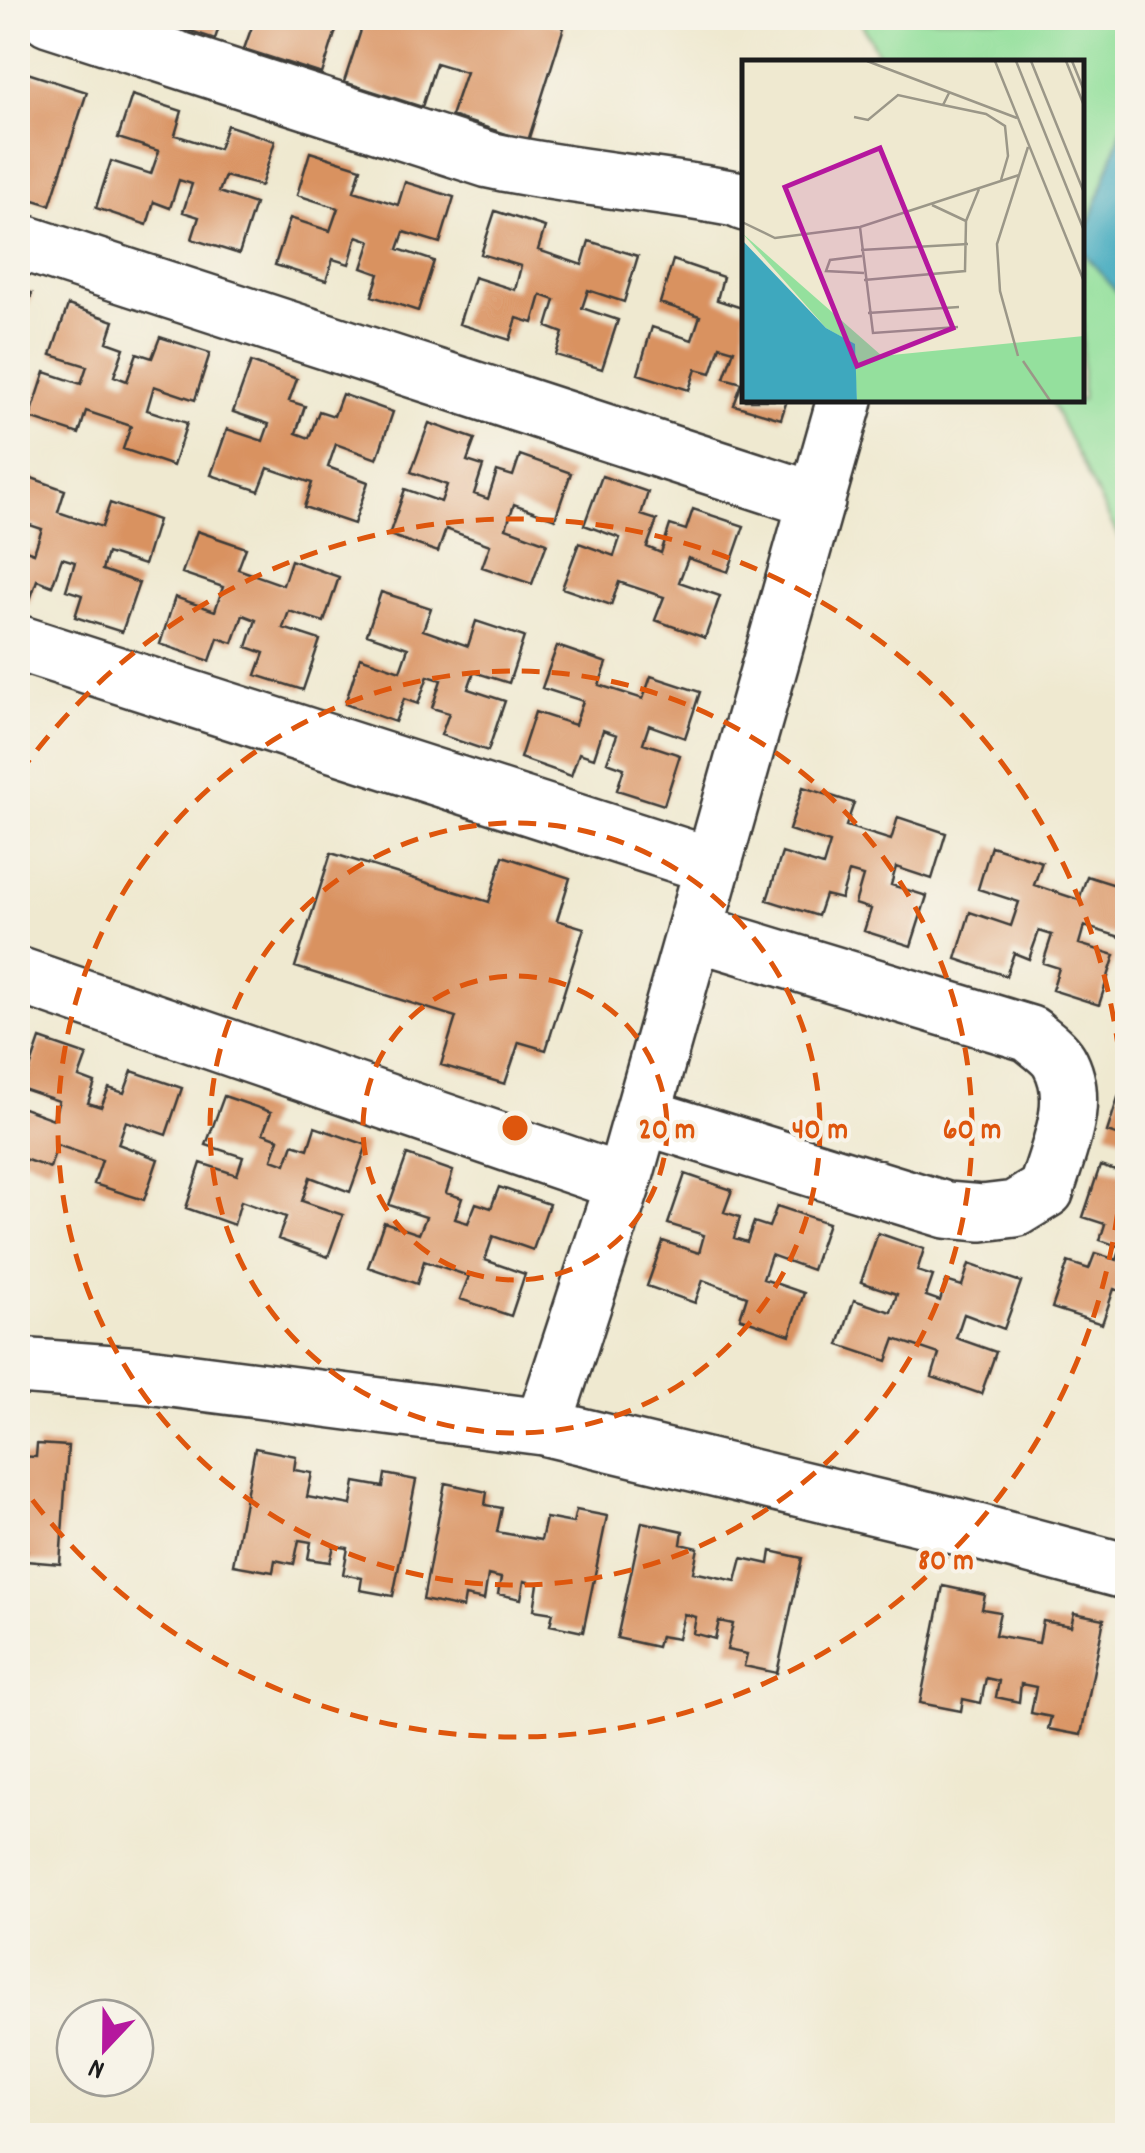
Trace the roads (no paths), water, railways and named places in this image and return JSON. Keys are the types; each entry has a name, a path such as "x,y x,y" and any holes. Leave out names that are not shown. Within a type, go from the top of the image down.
{"lane":[{"path":"49,18 489,160 534,170 670,186 742,202"},
{"path":"18,241 818,502"},
{"path":"543,1427 642,1116 844,402"},
{"path":"18,644 713,866"},
{"path":"642,1116 946,1210 982,1213 1015,1208 1046,1190 1069,1110 1068,1085 1058,1058 1030,1034 694,932"},
{"path":"18,975 622,1182"},
{"path":"18,1366 140,1375 543,1427 940,1522 1128,1572"}],"water":[{"path":"1127,115 1127,305 1085,254 1085,236"}]}
